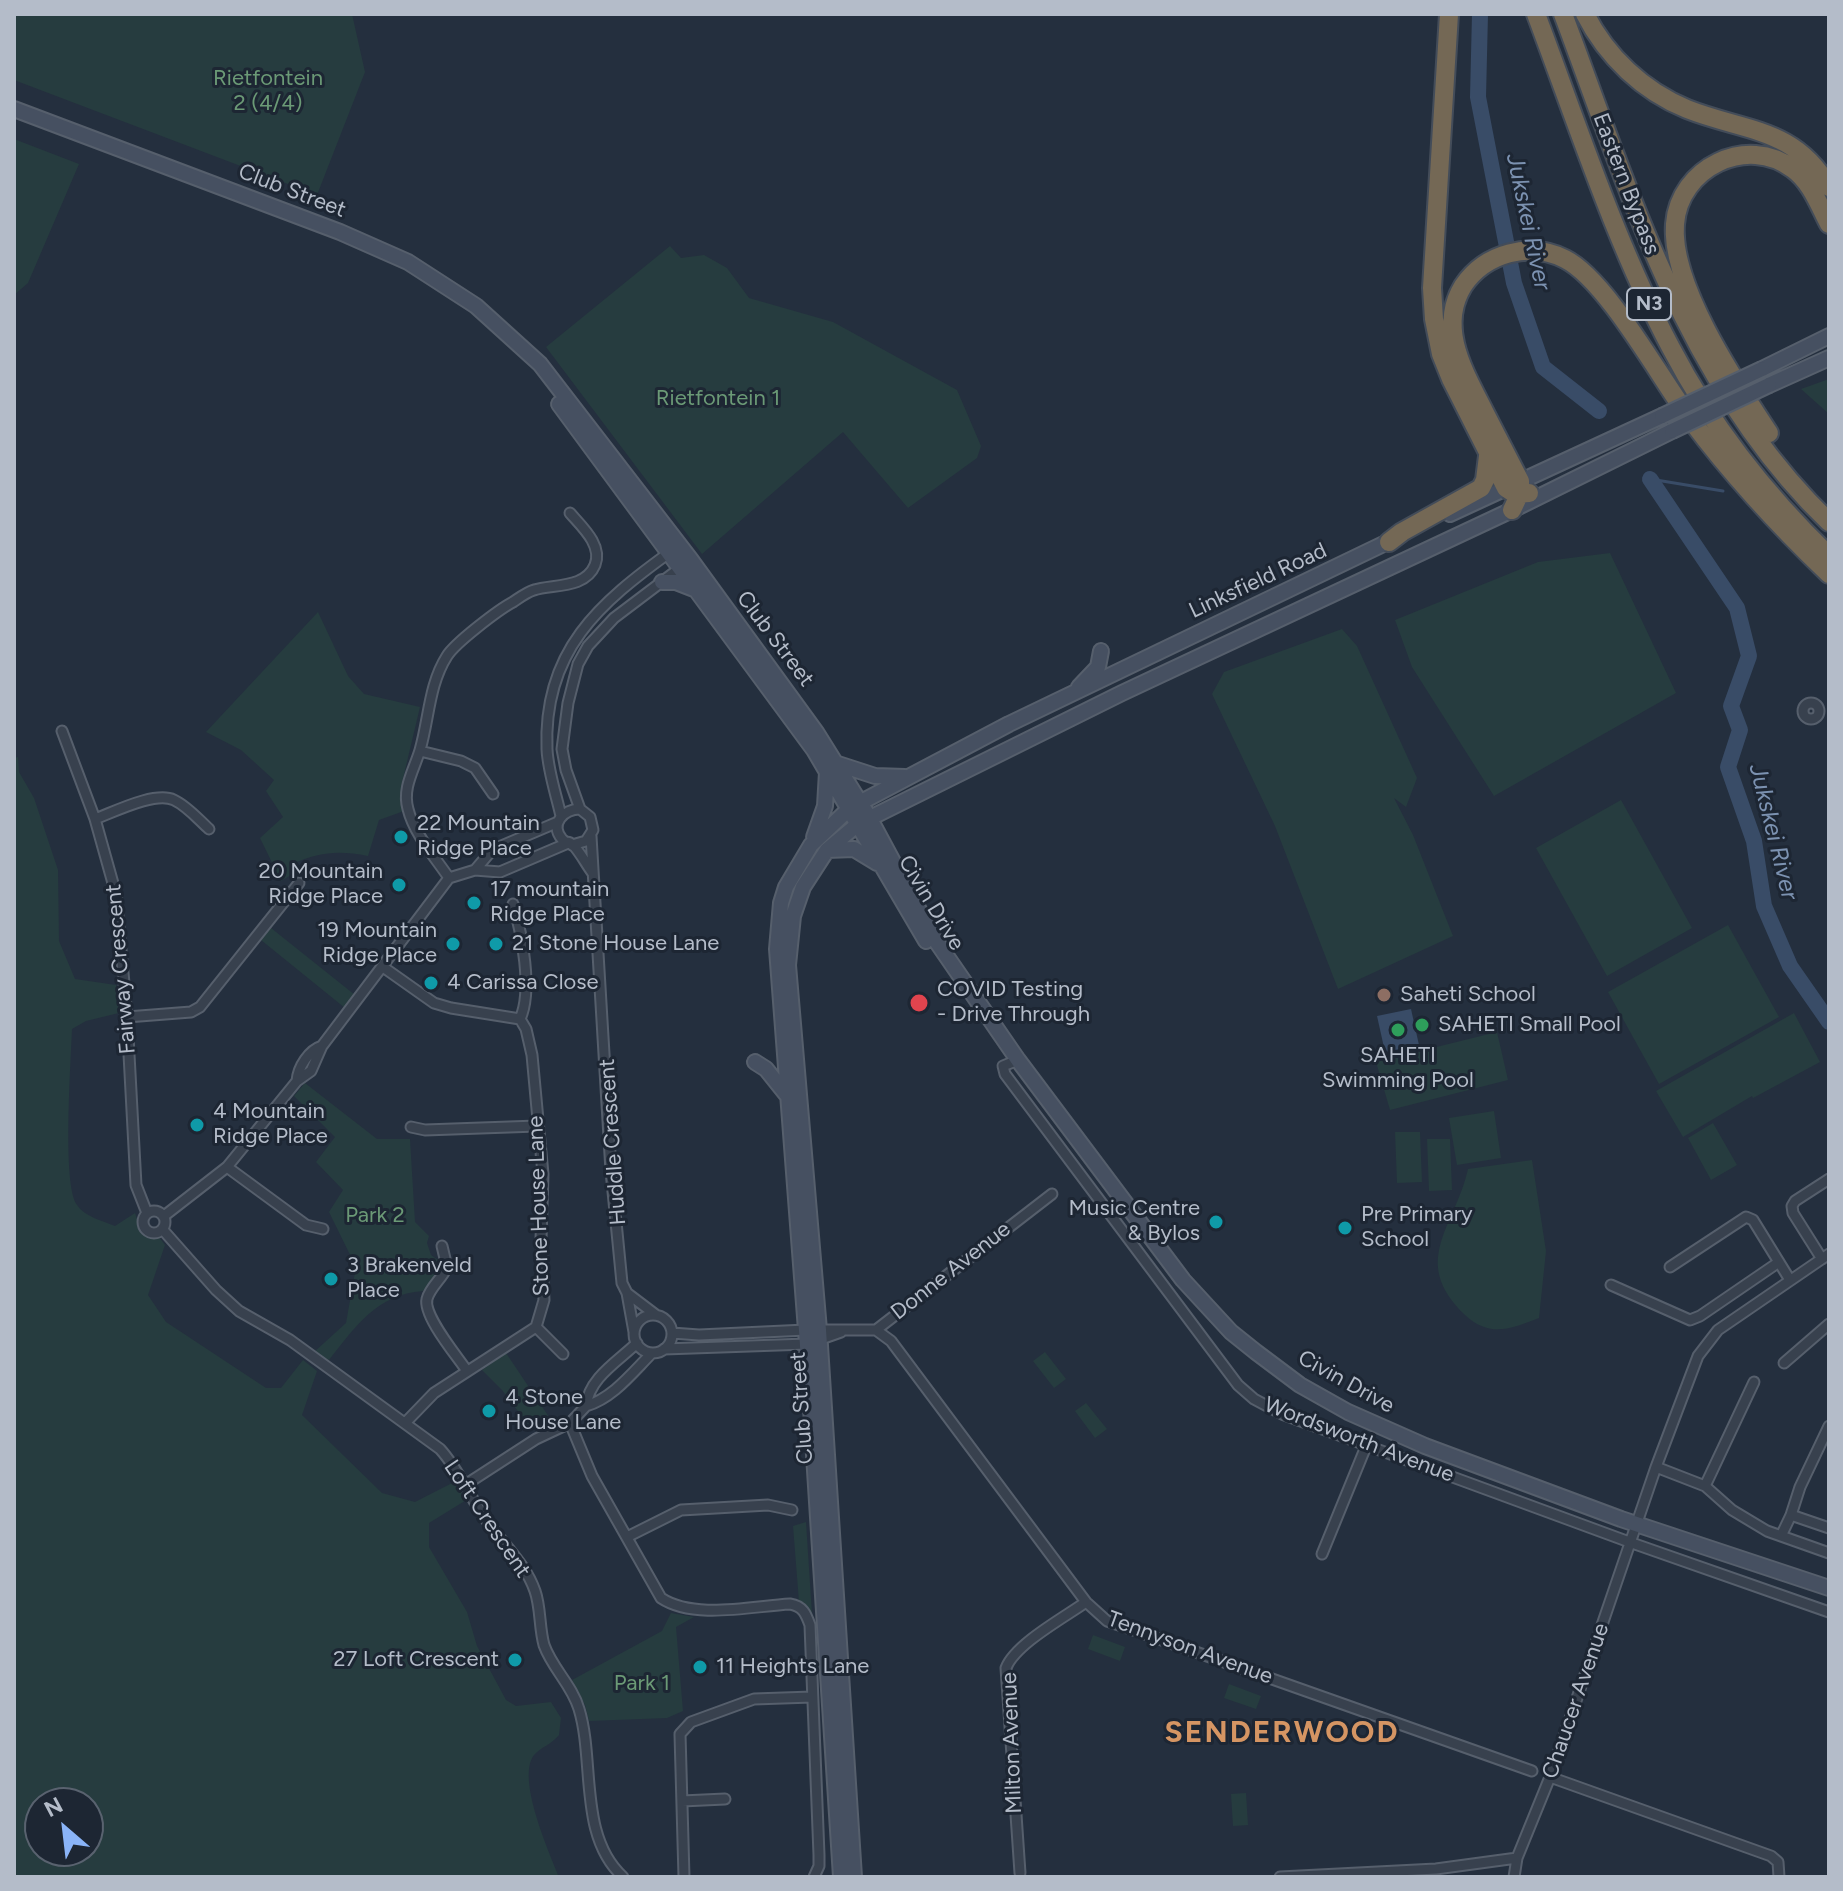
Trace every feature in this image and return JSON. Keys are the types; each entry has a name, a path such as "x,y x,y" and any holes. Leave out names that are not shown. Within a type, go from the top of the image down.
{"highway":[{"path":"1449,14 1432,288 1434,319 1441,354 1451,379 1488,456 1517,493"},
{"name":"Eastern Bypass","path":"1536,14 1628,257 1671,349 1744,461 1784,510 1829,556"},
{"name":"Eastern Bypass","path":"1563,14 1656,258 1689,329 1726,392 1777,466 1829,522"},
{"path":"1585,14 1609,51 1648,88 1690,110 1785,141 1805,156 1829,187"},
{"path":"1829,224 1811,189 1795,171 1773,159 1749,155 1721,160 1695,178 1683,195 1675,224 1676,245 1687,283 1715,347 1779,448 1829,506"},
{"path":"1517,493 1464,371 1453,337 1454,310 1461,291 1475,272 1492,260 1518,251 1542,251 1565,259 1599,288 1714,449 1829,574"},
{"path":"1389,542 1481,488 1488,456"}],"main road":[{"name":"Club Street","path":"14,109 340,232 408,262 476,306 540,364 832,767 855,805"},
{"name":"Linksfield Road","path":"783,938 803,887 827,850 864,820 1149,680 1662,416 1829,336"},
{"name":"Linksfield Road","path":"783,938 781,903 786,887 811,845 855,805 1070,695 1389,542 1641,446 1829,358"},
{"path":"1517,493 1614,452 1641,446"},
{"name":"Club Street","path":"685,564 698,591 832,767"},
{"path":"662,582 676,582 698,591"},
{"path":"1070,695 1098,667 1101,651"},
{"path":"811,845 825,806 832,767 875,776 906,777"},
{"path":"883,843 887,820 899,802"},
{"name":"Civin Drive","path":"855,805 884,868 933,952 976,1009 985,1014"},
{"name":"Civin Drive","path":"864,820 883,843 934,938 1018,1060 1183,1280 1231,1332 1268,1362 1300,1385 1348,1412 1412,1441 1636,1524 1829,1588"},
{"path":"827,850 854,849 884,868"},
{"name":"Club Street","path":"783,938 786,1095 813,1336 841,1877"},
{"name":"Club Street","path":"783,938 788,965 854,1877"},
{"path":"755,1062 766,1069 786,1095"}],"street":[{"path":"449,878 407,809 409,781 420,751 432,691 447,655 511,603 535,590 573,583 587,575 595,565 595,549 589,534 570,513"},
{"path":"593,875 558,831 560,819 547,749 547,728 562,664 573,641 594,614 672,550"},
{"path":"164,1216 227,1167 259,1131 297,1081 298,1073 313,1049 322,1046 449,878 475,870 500,872 539,854 586,841 591,836 593,823 580,809 562,749 566,713 578,664 588,646 614,618 685,564"},
{"path":"1818,714 1829,722"},
{"name":"Fairway Crescent","path":"62,731 95,819 116,894 127,1017 136,1185 147,1213"},
{"path":"420,751 461,761 475,768 493,794"},
{"path":"95,819 148,800 166,798 175,801 209,829"},
{"path":"475,870 492,850 560,819 566,811 580,809"},
{"path":"530,834 539,854"},
{"name":"Huddle Crescent","path":"591,836 603,1038 609,1058 621,1232 618,1247 622,1283 627,1293 634,1332"},
{"path":"127,1017 191,1012 200,1007 299,883"},
{"path":"383,967 434,1003 520,1019 526,999 521,931 513,904"},
{"name":"Stone House Lane","path":"405,1423 425,1400 536,1327 544,1300 541,1239 543,1174 532,1055 526,1029 520,1019"},
{"name":"Wordsworth Avenue","path":"1018,1060 1004,1065 1005,1074 1238,1385 1254,1399 1284,1415 1829,1612"},
{"path":"411,1127 425,1130 537,1126"},
{"path":"227,1167 306,1225 323,1229"},
{"path":"1825,1257 1793,1213 1792,1206 1829,1179"},
{"name":"Donne Avenue","path":"813,1336 844,1330 876,1330 1052,1194"},
{"path":"158,1211 164,1216 166,1223 163,1230 156,1234 146,1230 143,1224 147,1213 158,1211"},
{"path":"1670,1267 1746,1217 1753,1220 1790,1280"},
{"name":"Loft Crescent","path":"163,1230 216,1290 239,1311 290,1340 440,1449 454,1465 490,1526 517,1557 535,1592 544,1644 580,1711 586,1774 605,1853 623,1877"},
{"path":"442,1246 447,1267 428,1295 426,1305 432,1320 467,1371"},
{"name":"Chaucer Avenue","path":"1514,1877 1517,1858 1550,1777 1656,1467 1702,1347 1718,1330 1825,1257"},
{"path":"1611,1285 1690,1320 1779,1262"},
{"path":"627,1293 668,1322 672,1333 664,1349"},
{"path":"652,1353 637,1343 634,1332 640,1321 651,1315 657,1316"},
{"path":"1784,1363 1829,1324"},
{"path":"536,1327 563,1354"},
{"name":"Tennyson Avenue","path":"876,1330 891,1341 1098,1615 1118,1625 1532,1771"},
{"path":"672,1333 813,1336"},
{"path":"465,1485 536,1439 570,1423 586,1406 599,1402 652,1353 664,1349 813,1336"},
{"path":"586,1406 587,1393 594,1383 637,1343"},
{"path":"615,1364 627,1377"},
{"path":"1705,1486 1754,1382"},
{"path":"570,1423 592,1476 629,1536 661,1598 673,1606 696,1610 790,1604 803,1609 810,1625 819,1866 814,1877"},
{"path":"1781,1536 1829,1426"},
{"path":"1322,1554 1367,1444"},
{"path":"1656,1467 1705,1486 1740,1515 1781,1536 1829,1553"},
{"path":"629,1536 681,1510 768,1505 792,1510"},
{"path":"1791,1515 1829,1528"},
{"name":"Milton Avenue","path":"1020,1873 1006,1668 1016,1653 1086,1602"},
{"path":"684,1877 680,1734 686,1726 754,1699 812,1697"},
{"path":"1550,1777 1771,1856 1778,1862 1779,1877"},
{"path":"682,1801 725,1799"},
{"path":"1280,1877 1436,1869 1517,1858"}],"green space":[{"name":"Rietfontein 2 (4/4)","path":"14,14 352,14 365,72 317,195 14,80"},
{"path":"14,139 79,164 28,283 14,295"},
{"name":"Rietfontein 1","path":"670,246 681,258 704,255 727,268 749,298 833,322 957,390 981,446 977,458 908,508 843,432 702,554 546,347"},
{"path":"1829,379 1829,414 1801,389"},
{"path":"1610,553 1676,693 1494,796 1412,667 1395,620 1538,562"},
{"path":"318,612 348,676 364,694 420,707 401,787 404,811 379,820 368,856 329,853 311,857 292,864 296,872 281,881 260,838 283,817 266,791 274,780 241,750 206,732"},
{"path":"1342,629 1357,646 1417,778 1406,807 1394,798 1413,835 1453,936 1338,989 1275,826 1212,694 1224,672"},
{"path":"18,757 19,772 34,798 58,870 59,941 75,979 116,985 123,1012 86,1021 72,1029 69,1149 72,1193 77,1205 89,1216 115,1226 135,1213 142,1234 159,1237 165,1245 148,1295 166,1322 266,1388 281,1388 303,1360 317,1371 302,1415 382,1493 415,1502 456,1481 468,1499 429,1523 429,1547 467,1612 477,1646 506,1700 516,1706 551,1702 561,1718 559,1735 534,1755 529,1766 531,1797 559,1877 14,1877 14,758"},
{"path":"1621,800 1692,928 1607,976 1536,848"},
{"path":"1728,925 1779,1017 1659,1084 1608,992"},
{"path":"271,928 355,995 345,1008 261,940"},
{"path":"1794,1013 1820,1062 1752,1096 1683,1137 1656,1091"},
{"path":"1497,1032 1508,1080 1390,1110 1376,1062"},
{"name":"Park 2","path":"305,1083 377,1139 410,1139 415,1222 429,1236 427,1243 431,1255 442,1263 423,1291 393,1298 368,1314 329,1360 313,1353 346,1323 356,1267 329,1212 343,1190 316,1162 335,1137 294,1096"},
{"path":"1494,1111 1501,1158 1457,1165 1449,1118"},
{"path":"1713,1123 1737,1165 1711,1180 1688,1138"},
{"path":"1395,1132 1420,1132 1422,1182 1397,1183"},
{"path":"1427,1139 1450,1139 1452,1190 1429,1191"},
{"path":"1532,1160 1546,1251 1539,1318 1509,1328 1483,1327 1465,1315 1449,1296 1440,1278 1438,1260 1441,1244 1468,1169"},
{"path":"1045,1352 1066,1379 1054,1388 1033,1361"},
{"path":"506,1353 549,1417 530,1427 502,1390 482,1370"},
{"path":"1086,1403 1107,1429 1095,1438 1075,1411"},
{"path":"806,1522 812,1614 799,1602 793,1526"},
{"name":"Park 1","path":"671,1613 694,1617 676,1627 683,1711 667,1718 589,1721 585,1705 572,1680 662,1631"},
{"path":"1093,1635 1125,1647 1120,1661 1088,1649"},
{"path":"1229,1684 1261,1696 1256,1709 1224,1698"},
{"path":"1246,1793 1248,1825 1233,1826 1231,1794"}],"water":[{"name":"SAHETI Swimming Pool","path":"1411,1009 1419,1045 1385,1052 1377,1016"}],"waterway":[{"name":"Jukskei River","path":"1480,14 1478,97 1514,283 1543,367 1599,411"},
{"path":"1650,479 1723,491"},
{"name":"Jukskei River","path":"1650,479 1737,608 1749,656 1731,706 1740,730 1728,767 1754,841 1764,906 1790,966 1829,1022"}],"place":[{"name":"22 Mountain Ridge Place","path":"401,837"},
{"name":"20 Mountain Ridge Place","path":"399,885"},
{"name":"17 mountain Ridge Place","path":"474,903"},
{"name":"19 Mountain Ridge Place","path":"453,944"},
{"name":"21 Stone House Lane","path":"496,944"},
{"name":"4 Carissa Close","path":"431,983"},
{"name":"Saheti School","path":"1384,995"},
{"name":"COVID Testing - Drive Through","path":"919,1003"},
{"name":"SAHETI Small Pool","path":"1422,1025"},
{"name":"SAHETI Swimming Pool","path":"1398,1030"},
{"name":"4 Mountain Ridge Place","path":"197,1125"},
{"name":"Music Centre & Bylos","path":"1216,1222"},
{"name":"Pre Primary School","path":"1345,1228"},
{"name":"3 Brakenveld Place","path":"331,1279"},
{"name":"4 Stone House Lane","path":"489,1411"},
{"name":"27 Loft Crescent","path":"515,1660"},
{"name":"11 Heights Lane","path":"700,1667"}],"district":[{"name":"SENDERWOOD","path":"1282,1733"}]}
